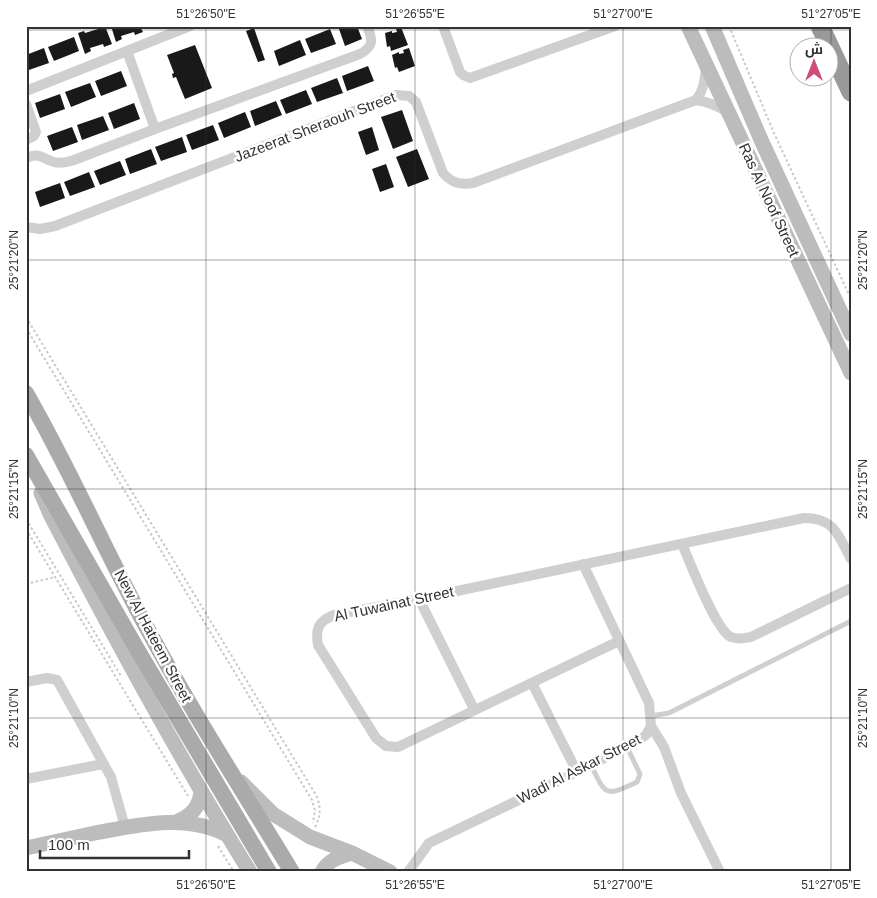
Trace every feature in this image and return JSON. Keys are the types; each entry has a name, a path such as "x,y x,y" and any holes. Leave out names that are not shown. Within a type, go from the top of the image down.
{"highway":[{"path":"820,26 851,92"}],"main road":[{"name":"New Al Hateem Street","path":"26,393 65,463 143,622 231,773 292,872"},
{"name":"New Al Hateem Street","path":"27,455 137,650 269,872"}],"street":[{"path":"26,91 190,26"},
{"path":"26,158 39,155 54,162 63,163 74,160 360,54 371,45 371,35 367,26"},
{"path":"443,26 460,72 470,78 615,26"},
{"name":"Ras Al Noof Street","path":"688,26 851,373"},
{"name":"Ras Al Noof Street","path":"712,26 762,142 851,334"},
{"path":"126,51 155,129"},
{"path":"706,64 704,86 696,100 718,106 728,112"},
{"name":"Jazeerat Sheraouh Street","path":"26,227 40,229 55,226 396,95 409,96 416,102 443,173 449,180 464,184 473,183 696,100"},
{"path":"26,104 36,132 34,136 26,140"},
{"path":"27,455 42,497 61,536 196,795 227,835 250,872"},
{"name":"Al Tuwainat Street","path":"619,641 398,747 386,746 376,738 318,644 316,634 317,626 324,619 334,615 419,599 804,518 824,520 831,525 851,559"},
{"path":"682,544 718,625 730,637 739,639 751,637 851,588"},
{"name":"Wadi Al Askar Street","path":"408,872 429,843 577,772 646,735 651,721 649,704 583,564"},
{"path":"419,599 474,709"},
{"path":"26,682 47,678 57,680 115,788 125,827"},
{"path":"532,683 577,772"},
{"path":"651,721 664,747 681,793 720,872"},
{"path":"26,779 103,764"},
{"path":"231,773 273,814 310,837 352,853 390,872"},
{"path":"176,822 193,813 198,805 196,795"},
{"path":"26,848 125,827 176,822 201,824 227,835"},
{"path":"322,872 332,860 352,853"}],"lane":[{"path":"651,721 851,621"},
{"path":"591,765 606,791 616,792 637,782 640,774 626,747"}],"path":[{"path":"729,26 774,133 851,299"},
{"path":"26,317 316,795 320,803 320,813 318,822 312,831 315,810 312,800 26,328"},
{"path":"26,519 123,680"},
{"path":"26,530 196,795"},
{"path":"26,584 55,577"}],"building":[{"path":"97,26 105,26 112,44 104,47 103,44 90,48 91,51 85,54 78,33 98,29"},
{"path":"111,26 140,26 143,32 135,35 134,32 121,36 122,39 116,42"},
{"path":"357,26 362,39 345,46 339,29"},
{"path":"401,27 408,45 391,51 390,46 387,47 385,33 397,32 396,29"},
{"path":"254,28 265,60 258,62 246,31"},
{"path":"330,29 336,44 311,53 305,39"},
{"path":"74,37 79,51 54,61 48,47"},
{"path":"300,40 306,55 279,66 274,51"},
{"path":"195,45 212,88 185,99 176,77 173,78 172,74 174,73 167,55"},
{"path":"44,48 49,63 26,71 26,55"},
{"path":"409,48 415,66 399,72 397,67 395,68 392,55 399,52 399,54 404,53 403,50"},
{"path":"368,66 374,81 347,91 342,76"},
{"path":"121,71 127,86 101,96 95,81"},
{"path":"337,78 343,93 317,102 311,88"},
{"path":"90,83 96,97 71,107 65,92"},
{"path":"306,90 312,104 286,114 280,100"},
{"path":"60,94 65,109 40,118 35,103"},
{"path":"276,101 282,115 255,126 250,111"},
{"path":"134,103 140,119 114,129 108,113"},
{"path":"402,110 413,141 393,149 381,117"},
{"path":"245,112 251,127 224,138 218,123"},
{"path":"103,116 109,130 82,140 77,125"},
{"path":"213,125 219,140 192,150 186,135"},
{"path":"72,127 78,142 53,151 47,136"},
{"path":"372,127 379,150 366,155 358,132"},
{"path":"182,137 187,152 161,161 155,147"},
{"path":"151,149 157,164 130,174 125,159"},
{"path":"417,149 429,179 408,187 396,157"},
{"path":"120,161 126,175 100,185 94,171"},
{"path":"386,164 394,187 380,192 372,169"},
{"path":"89,172 95,187 70,196 64,182"},
{"path":"60,183 65,198 40,207 35,192"}]}
